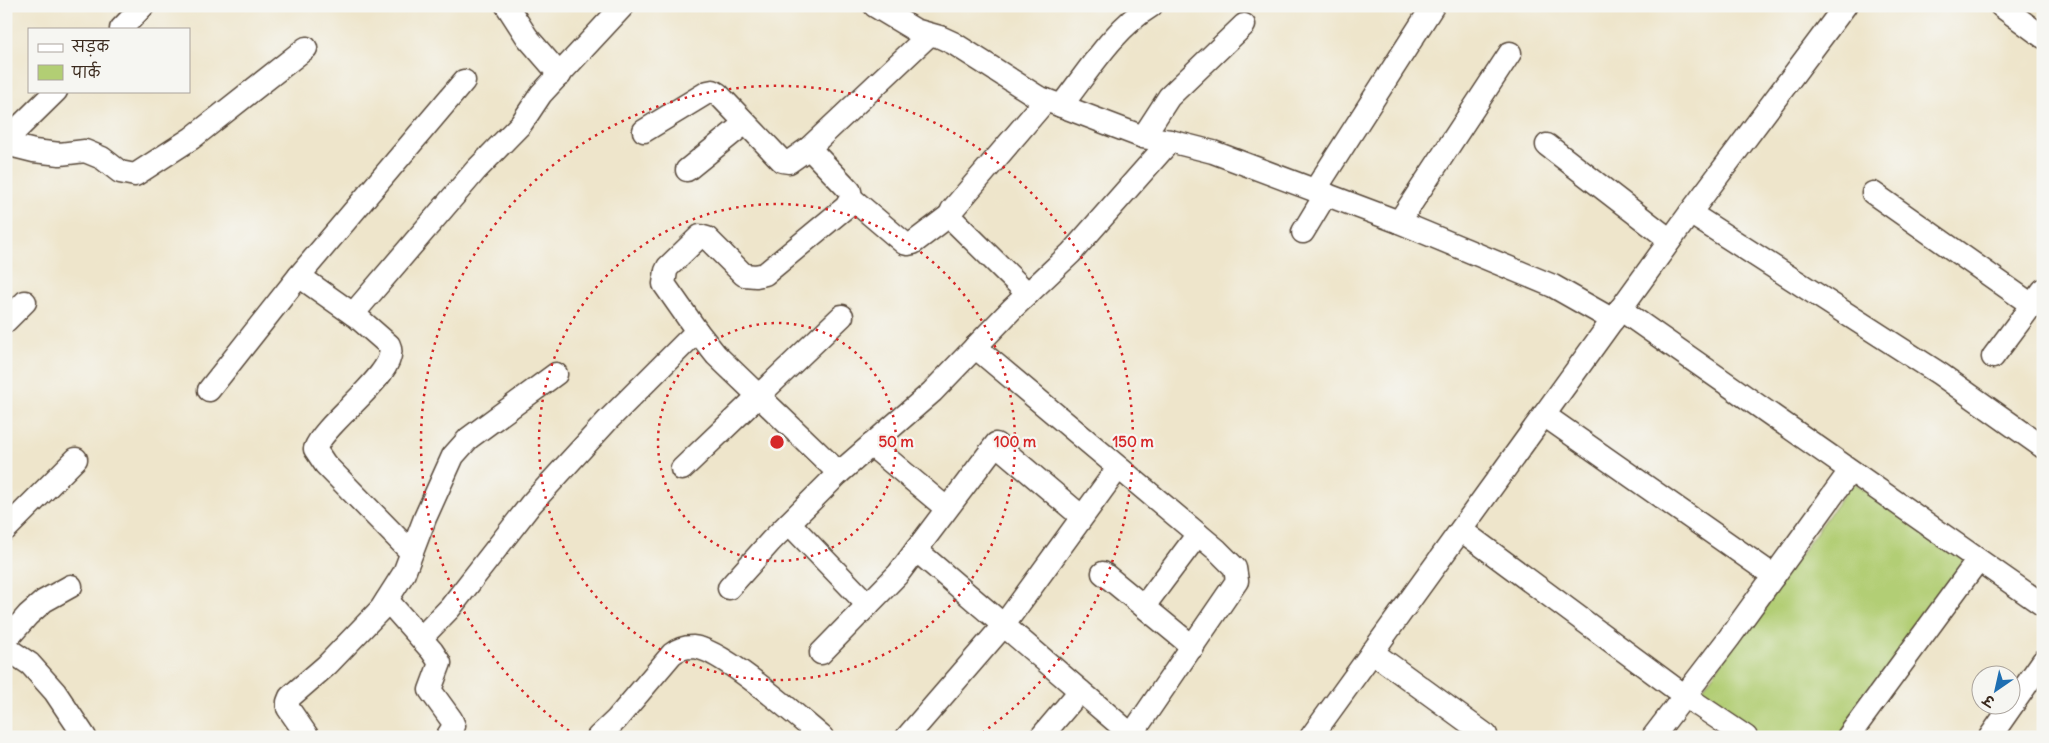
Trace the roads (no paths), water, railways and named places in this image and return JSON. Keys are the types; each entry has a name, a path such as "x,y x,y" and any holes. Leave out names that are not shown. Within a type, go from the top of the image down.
{"street":[{"path":"121,28 143,6"},
{"path":"507,6 527,38 560,75"},
{"path":"353,314 476,170 521,124 541,94 623,6"},
{"path":"875,6 903,25 930,35 940,36 1015,83 1054,103 1143,137 1170,141 1213,152 1320,192 1399,222 1616,314 1850,471 2043,605"},
{"path":"851,198 904,243 913,243 950,215 952,210 1114,38 1130,22 1151,6"},
{"path":"1302,232 1320,192 1434,6"},
{"path":"2001,6 2043,37"},
{"path":"1312,737 1836,10"},
{"path":"1143,137 1169,97 1244,26"},
{"path":"644,131 712,90 782,161 789,162 809,148 930,35"},
{"path":"55,92 6,142 34,151 60,154 85,151 102,158 120,172 135,175 192,138 306,48"},
{"path":"1399,222 1510,53"},
{"path":"209,390 299,276 464,81"},
{"path":"687,170 745,122"},
{"path":"729,588 839,472 932,392 1071,252 1170,141"},
{"path":"1547,145 1670,240"},
{"path":"809,148 850,191 851,198 846,207 765,274 756,276 744,275 707,238 700,236 693,241 666,271 664,284 716,355 839,472"},
{"path":"1874,193 2037,297 1993,357"},
{"path":"1690,213 1940,374 2043,447"},
{"path":"950,215 952,220 1028,294"},
{"path":"299,276 353,314 389,345 391,359 383,373 318,441 315,449 325,464 411,552"},
{"path":"6,321 25,302"},
{"path":"682,469 842,316"},
{"path":"420,638 450,608 531,504 608,420 697,331"},
{"path":"916,550 1132,736 1237,581 1235,568 1198,534 975,347"},
{"path":"308,737 288,708 290,697 327,665 381,609 404,573 411,552 453,456 469,438 556,374"},
{"path":"1544,415 1774,576"},
{"path":"821,654 898,574 996,444 1082,517"},
{"path":"871,445 946,508"},
{"path":"6,529 76,459"},
{"path":"907,737 1003,626 1118,468"},
{"path":"1653,737 1686,696 1850,471"},
{"path":"789,523 868,605"},
{"path":"1461,530 1686,696 1746,737"},
{"path":"1144,606 1198,534"},
{"path":"1848,737 1978,560"},
{"path":"1103,573 1193,647"},
{"path":"6,640 40,604 71,586"},
{"path":"387,600 440,663 430,690 454,726 447,737"},
{"path":"598,737 616,720 672,654 679,649 695,647 718,657 748,676 822,737"},
{"path":"6,648 30,664 56,692 85,737"},
{"path":"1372,652 1486,735"},
{"path":"1990,737 2043,662"},
{"path":"1042,737 1080,691"}]}
